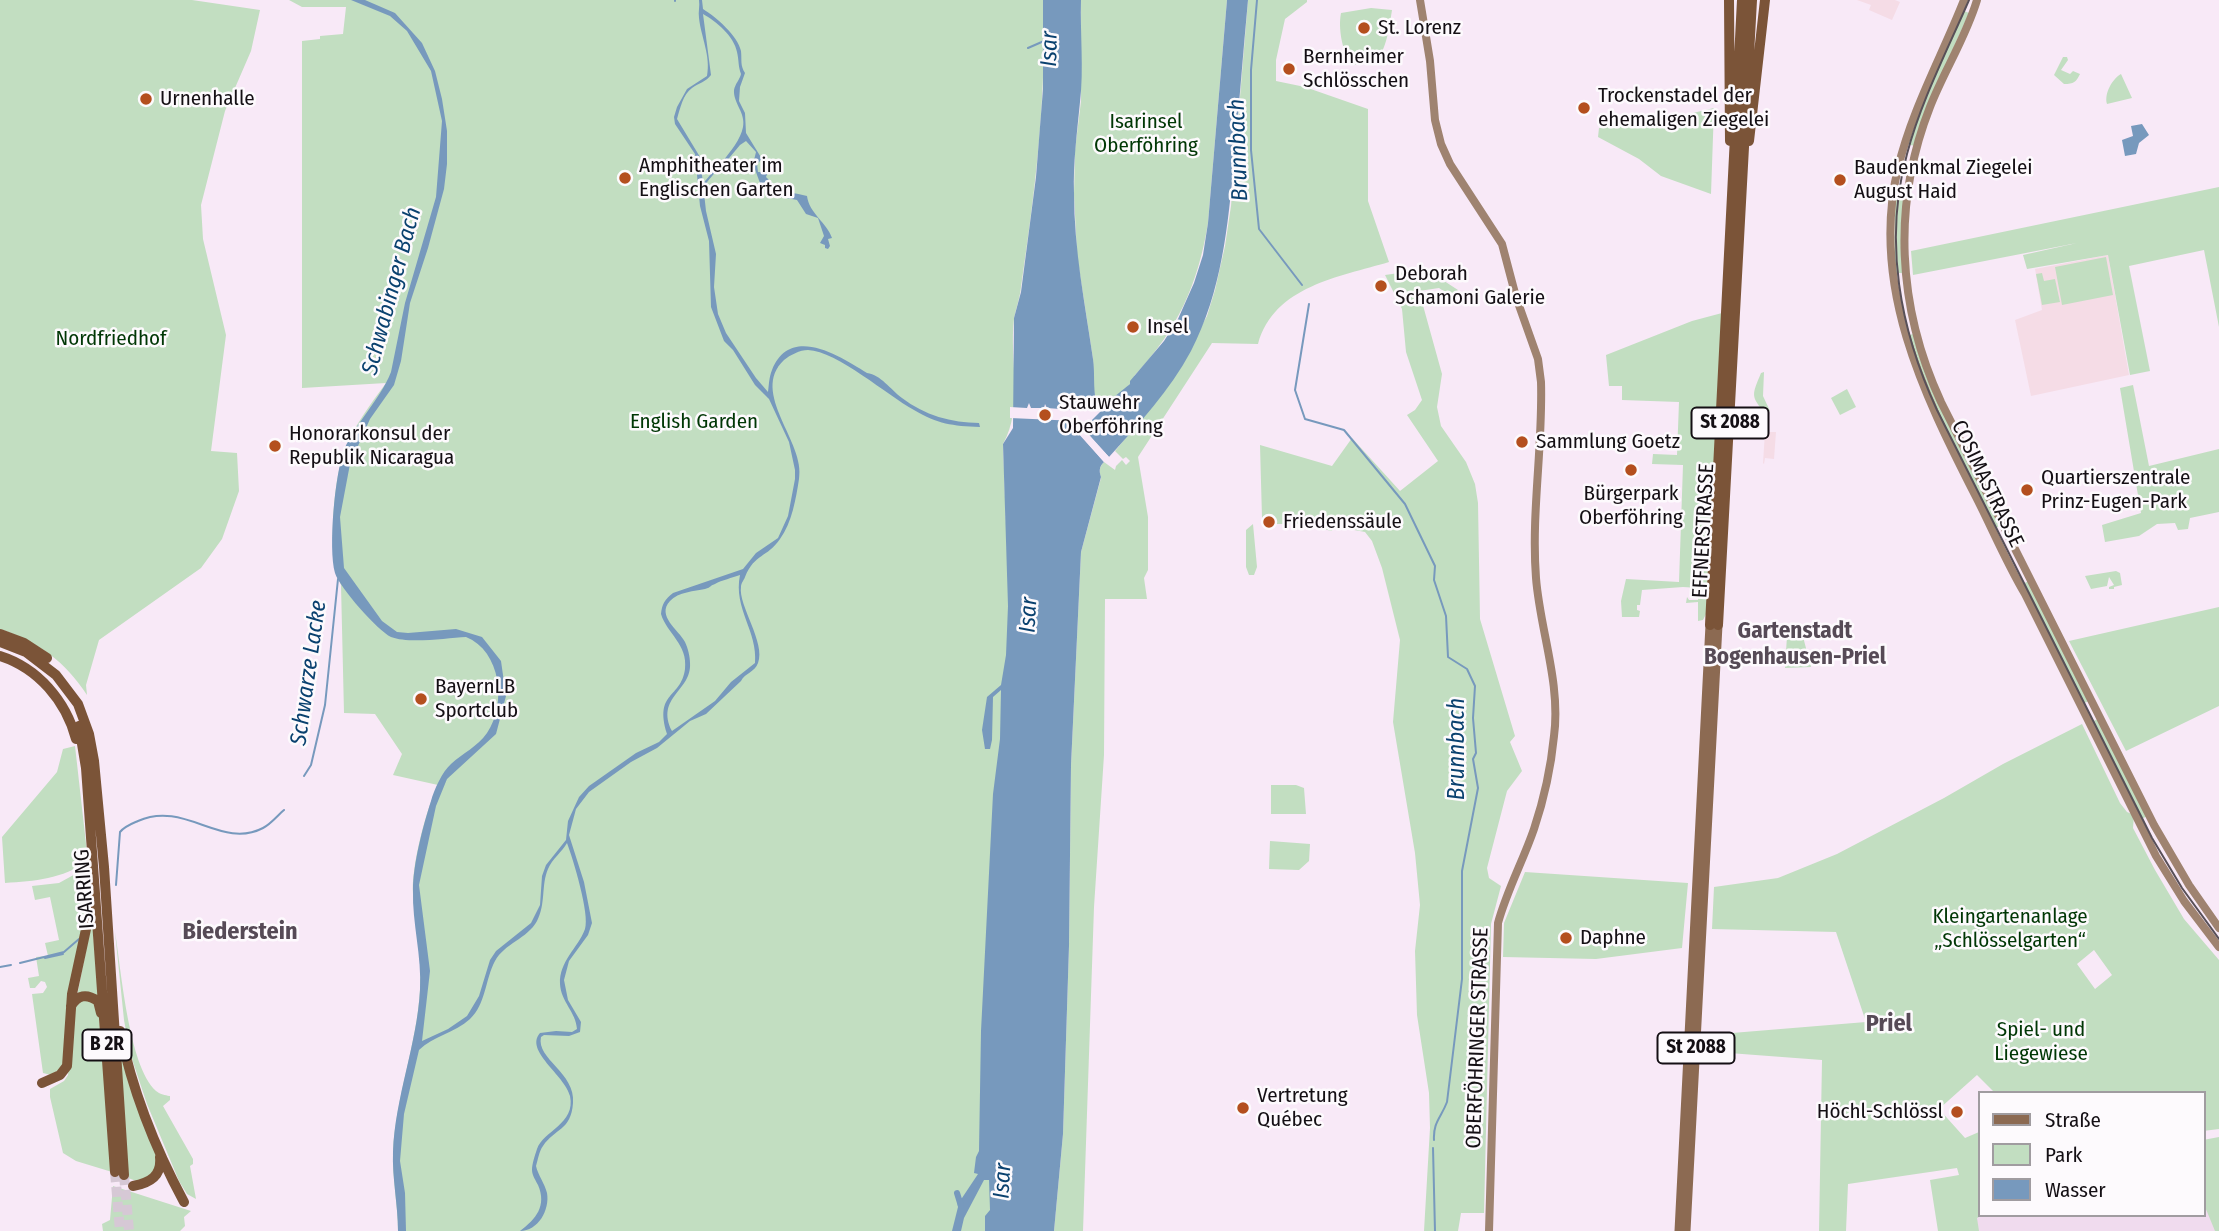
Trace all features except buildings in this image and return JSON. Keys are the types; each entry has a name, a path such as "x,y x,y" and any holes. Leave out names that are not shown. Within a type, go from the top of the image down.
{"highway":[{"path":"1729,0 1728,129 1738,164"},
{"name":"EFFNERSTRASSE","path":"1714,625 1738,164 1742,0"},
{"name":"EFFNERSTRASSE","path":"1738,164 1752,0"},
{"path":"1738,164 1752,132 1765,0"},
{"path":"0,634 24,643 46,657 63,672 79,693 96,731 102,795 99,812"},
{"name":"ISARRING","path":"0,642 38,660 56,675 73,697 89,734 99,812 98,908 120,1174 111,980 98,908 95,886 86,768 79,725 59,688 29,662 0,649"},
{"path":"0,656 29,670 47,685 63,706 86,768"},
{"path":"41,1083 60,1075 67,1066 71,1006 98,908"},
{"path":"111,980 123,1048 160,1151 184,1202"},
{"path":"71,1006 76,998 83,995 98,1001 106,1030"},
{"path":"133,1186 146,1184 158,1173 161,1165 160,1151"}],"main road":[{"name":"OBERFÖHRINGER STRASSE","path":"1420,0 1430,61 1435,120 1441,144 1450,164 1502,244 1516,297 1538,359 1541,382 1536,579 1548,649 1555,707 1555,732 1534,830 1508,889 1498,923 1489,1231"},
{"name":"COSIMASTRASSE","path":"1964,0 1919,104 1898,167 1891,228 1899,318 1933,411 2003,556 2025,594 2143,831 2184,901 2219,947"},
{"name":"COSIMASTRASSE","path":"1977,0 1929,110 1907,190 1903,228 1904,265 1911,316 1921,355 1941,401 2154,825 2188,883 2219,928"},
{"name":"EFFNERSTRASSE","path":"1679,1231 1703,746 1714,625"},
{"name":"EFFNERSTRASSE","path":"1686,1231 1714,625"},
{"path":"2143,831 2154,825"}],"shaded area":[{"path":"1857,0 1900,2 1892,20 1869,10 1871,5"},
{"path":"2108,255 2129,375 2031,396 2015,320 2042,310 2035,269"},
{"path":"1765,432 1776,432 1774,459 1765,458 1764,464 1763,463"},
{"path":"2205,1196 2219,1231 1960,1231 1978,1216 2205,1217"}],"green space":[{"name":"Nordfriedhof","path":"0,0 192,0 260,10 251,51 225,111 201,205 203,239 226,335 211,451 237,453 239,491 222,539 201,568 99,640 86,685 87,695 79,683 50,654 27,640 0,629"},
{"name":"English Garden","path":"289,0 1043,0 1039,144 1026,251 1014,319 1013,414 1003,444 1011,657 991,1231 398,1231 393,1151 420,989 414,869 420,838 438,785 393,775 402,754 375,714 344,713 341,585 333,538 337,481 344,452 352,434 386,383 302,388 302,41 343,34 346,7 302,7"},
{"name":"Isarinsel Oberföhring","path":"1081,0 1227,0 1208,223 1192,286 1174,323 1150,358 1116,397 1099,404 1094,388 1093,359 1077,255 1074,194 1075,150 1081,101"},
{"path":"1248,0 1307,0 1285,19 1276,60 1276,81 1305,87 1368,109 1368,201 1389,262 1330,279 1293,297 1278,309 1266,324 1258,344 1212,343 1138,457 1148,517 1148,570 1144,578 1147,599 1105,599 1104,755 1094,907 1083,1231 1054,1231 1063,1134 1071,765 1081,552 1101,478 1101,466 1104,462 1115,470 1122,460 1126,465 1130,461 1126,457 1123,459 1115,451 1166,389 1207,316 1215,290 1231,206"},
{"path":"1371,8 1392,10 1384,47 1374,60 1352,65 1342,40 1341,13"},
{"path":"1962,10 1969,13 1928,105 1915,146 1906,144"},
{"path":"2063,57 2068,60 2061,70 2080,74 2072,83 2064,84 2054,75"},
{"path":"2121,74 2132,98 2107,104 2110,87"},
{"path":"1714,108 1711,194 1661,176 1639,159 1598,137 1599,128 1659,121"},
{"path":"2219,187 2219,327 2204,250 2129,266 2150,371 2130,375 2108,255 2027,269 2023,255 2077,243 1913,275 1911,251"},
{"path":"1895,195 1905,197 1903,273 1894,273"},
{"path":"2106,257 2113,295 2062,305 2055,267"},
{"path":"1420,270 1438,277 1458,290 1454,298 1439,288 1419,291 1442,374 1437,407 1441,426 1466,462 1475,484 1478,503 1480,619 1515,736 1510,742 1522,771 1507,791 1487,868 1489,878 1501,886 1491,924 1484,1213 1461,1213 1458,1231 1424,1231 1430,1128 1429,1093 1417,1015 1415,951 1420,905 1415,853 1393,722 1400,640 1382,568 1372,541 1365,532 1333,526 1332,531 1299,524 1268,524 1262,518 1260,445 1332,466 1352,438 1400,491 1438,461 1407,415 1415,410 1422,400 1406,352 1402,309 1385,275"},
{"path":"2042,273 2044,281 2055,279 2060,302 2042,305 2036,274"},
{"path":"1722,313 1706,614 1703,620 1698,621 1698,602 1686,603 1687,597 1689,600 1698,600 1699,588 1683,587 1642,590 1640,605 1637,605 1639,617 1622,617 1621,601 1626,579 1679,582 1683,465 1652,464 1653,454 1677,455 1679,402 1622,400 1622,386 1609,386 1606,355 1692,321"},
{"path":"1913,334 2001,525 1993,530 1935,410 1907,336"},
{"path":"1764,372 1763,396 1770,411 1766,414 1754,395 1761,373"},
{"path":"2133,385 2149,466 2219,449 2219,512 2190,518 2188,529 2178,530 2175,523 2157,524 2139,536 2105,542 2102,525 2141,513 2120,388"},
{"path":"1847,389 1856,407 1840,415 1831,398"},
{"path":"1253,524 1257,567 1254,575 1249,575 1246,567 1246,530"},
{"path":"2116,571 2120,573 2122,585 2114,589 2109,589 2114,585 2109,577 2107,586 2091,589 2085,576"},
{"path":"2029,581 2089,701 2082,704 2022,584"},
{"path":"2219,607 2219,706 2126,751 2069,641"},
{"path":"1790,633 1802,633 1811,667 1785,668 1787,636"},
{"path":"2098,719 2147,816 2140,820 2091,722"},
{"path":"2082,724 2120,803 2127,812 2134,815 2133,828 2155,870 2184,919 2219,960 2219,1129 2205,1131 2205,1091 1993,1091 1977,1075 1939,1109 1965,1138 1978,1132 1979,1231 1938,1231 1930,1180 1959,1175 1957,1168 1848,1184 1846,1231 1819,1231 1822,1060 1729,1053 1732,1033 1866,1022 1836,932 1712,929 1714,887 1778,878 1837,854","holes":["2094,950 2112,975 2095,989 2077,964"]},
{"path":"75,746 88,861 58,875 5,883 2,837 57,772 63,749"},
{"path":"1271,785 1296,785 1304,788 1306,814 1271,814"},
{"path":"1270,841 1310,844 1309,861 1299,870 1269,869"},
{"path":"88,867 89,906 62,1068 51,1075 43,1073 32,994 43,993 47,987 45,982 41,981 35,988 30,988 28,978 39,976 36,957 48,956 45,943 59,940 50,897 35,900 32,886 59,883"},
{"path":"1525,872 1688,883 1682,948 1596,959 1503,957 1504,923"},
{"path":"92,920 99,999 77,996"},
{"path":"115,932 133,1043 149,1082 159,1093 170,1096 170,1100 163,1106 193,1159 190,1166 196,1199 187,1194 179,1181 147,1104 130,1053"},
{"path":"85,998 98,1005 112,1172 76,1161 63,1153 50,1097 50,1089 64,1081 68,1075 74,1008"},
{"path":"120,1048 158,1152 155,1173 139,1182 128,1178"},
{"path":"2219,1137 2219,1231 2215,1231 2205,1207 2205,1140"},
{"path":"113,1186 191,1211 184,1217 185,1226 180,1231 103,1231 102,1224 110,1220"}],"water":[{"path":"351,0 365,0 395,13 422,43 435,71 442,99 447,131 447,164 444,189 410,303 401,361 394,385 370,419 350,464 340,517 344,568 382,621 397,632 456,629 482,637 501,661 506,696 496,734 447,779 436,806 419,885 430,971 422,1041 448,1029 467,1016 479,996 490,960 496,951 531,923 540,905 542,876 546,865 566,840 568,821 579,797 589,786 636,753 659,742 667,734 664,710 666,702 683,679 685,660 661,614 666,600 673,593 743,569 756,553 778,538 788,516 795,479 789,442 769,399 755,385 733,350 724,341 711,307 709,241 700,206 695,154 675,124 677,107 687,89 707,76 708,61 699,18 699,0 702,0 703,9 726,27 739,45 745,73 739,101 745,113 746,133 762,159 757,164 758,172 768,172 766,177 774,185 774,189 807,196 811,208 826,228 832,238 828,239 828,249 825,248 825,245 820,243 824,236 818,218 806,214 797,200 776,196 765,184 760,183 753,164 756,152 746,141 725,163 723,161 742,132 743,117 734,90 741,74 732,40 719,25 703,14 711,75 686,94 677,119 700,157 706,211 716,254 714,287 718,314 726,333 768,392 771,373 780,356 803,346 816,348 830,352 877,376 902,398 920,409 949,420 979,423 980,427 953,425 923,415 847,366 820,352 808,350 795,353 784,360 775,373 775,402 795,449 799,479 788,526 775,545 749,569 741,586 741,595 758,645 758,663 706,714 690,721 657,748 631,762 589,792 576,809 569,835 584,882 592,923 588,935 569,961 564,980 568,1000 581,1022 580,1032 569,1036 541,1037 544,1052 569,1083 572,1112 566,1124 543,1146 536,1166 547,1193 545,1212 532,1227 520,1231 535,1217 540,1206 540,1193 532,1170 537,1149 564,1120 571,1106 567,1088 541,1055 536,1040 540,1033 572,1032 577,1029 561,990 560,976 562,968 582,936 586,922 580,886 567,843 548,869 542,908 537,921 528,932 499,955 475,1013 458,1028 419,1050 404,1114 400,1161 405,1193 406,1231 398,1231 393,1162 395,1132 415,1031 420,990 413,902 417,857 428,811 439,781 451,764 487,733 497,708 498,694 493,666 478,644 466,637 418,640 391,637 351,598 338,580 333,562 334,511 344,450 391,372 405,303 436,197 442,121 431,71 407,31 390,16","holes":["740,575 742,609 753,641 755,663 731,682 715,701 672,731 668,710 686,681 690,661 685,642 670,623 666,607 677,596"]},
{"name":"Isar","path":"1043,0 1081,0 1082,77 1075,159 1074,214 1096,401 1077,405 1076,430 1104,462 1100,469 1101,477 1081,552 1071,765 1063,1134 1054,1231 985,1231 985,1216 990,1210 989,1180 984,1180 964,1218 961,1231 952,1231 958,1207 957,1200 962,1198 978,1174 974,1173 979,1151 981,1031 1001,690 993,697 990,749 985,749 982,730 987,697 1001,685 1006,655 1008,606 1003,444 1013,428 1014,318 1021,292 1036,177 1043,89"},
{"path":"1227,0 1248,0 1229,209 1217,282 1202,328 1183,365 1153,406 1109,457 1083,429 1102,410 1099,404 1109,401 1130,384 1164,341 1178,319 1203,255"},
{"path":"2142,124 2149,135 2139,143 2136,154 2125,156 2122,140 2133,136 2131,126"}],"pier":[{"path":"1098,401 1099,404 1081,408 1080,427 1083,424 1083,428 1109,457 1107,459 1080,431 1106,460 1104,462 1077,432 1077,421 1010,418 1010,407 1027,408 1029,403 1031,408 1044,408 1045,404 1047,408 1060,409 1062,405 1064,409 1077,410 1078,405"}],"waterway":[{"name":"Brunnbach","path":"1257,0 1251,70 1251,150 1259,229 1302,285"},
{"name":"Isar","path":"1028,48 1044,41"},
{"path":"704,184 714,172"},
{"name":"Brunnbach","path":"1309,304 1295,390 1305,419 1344,430 1405,504 1435,566 1434,580 1446,616 1448,657 1467,669 1475,686 1473,718 1476,753 1473,759 1478,788 1462,871 1462,979 1447,1102 1436,1124 1434,1140"},
{"name":"Schwarze Lacke","path":"304,776 311,765 325,705 338,579"},
{"name":"Schwarze Lacke","path":"116,885 120,832 133,823 155,816 171,816 217,830 247,833 263,828 284,810"},
{"name":"Schwarze Lacke","path":"20,963 64,952 79,939"},
{"name":"Schwarze Lacke","path":"45,958 63,954"},
{"path":"0,967 11,965"},
{"name":"Brunnbach","path":"1433,1148 1435,1231"},
{"path":"957,1193 961,1206"}],"tunnel":[{"path":"115,1172 120,1231"},
{"path":"124,1175 129,1231"}],"tram line":[{"path":"1969,0 1920,115 1900,187 1896,252 1899,285 1913,348 1937,410 2152,838 2182,888 2219,939"}],"place":[{"name":"St. Lorenz","path":"1364,28"},
{"name":"Bernheimer Schlösschen","path":"1289,69"},
{"name":"Urnenhalle","path":"146,99"},
{"name":"Trockenstadel der ehemaligen Ziegelei","path":"1584,108"},
{"name":"Amphitheater im Englischen Garten","path":"625,178"},
{"name":"Baudenkmal Ziegelei August Haid","path":"1840,180"},
{"name":"Deborah Schamoni Galerie","path":"1381,286"},
{"name":"Insel","path":"1133,327"},
{"name":"Stauwehr Oberföhring","path":"1045,415"},
{"name":"Sammlung Goetz","path":"1522,442"},
{"name":"Honorarkonsul der Republik Nicaragua","path":"275,446"},
{"name":"Bürgerpark Oberföhring","path":"1631,470"},
{"name":"Quartierszentrale Prinz-Eugen-Park","path":"2027,490"},
{"name":"Friedenssäule","path":"1269,522"},
{"name":"BayernLB Sportclub","path":"421,699"},
{"name":"Daphne","path":"1566,938"},
{"name":"Vertretung Québec","path":"1243,1108"},
{"name":"Höchl-Schlössl","path":"1957,1112"}],"district":[{"name":"Gartenstadt Bogenhausen-Priel","path":"1795,645"},
{"name":"Biederstein","path":"240,932"},
{"name":"Priel","path":"1889,1024"}],"water label":[{"name":"Schwabinger Bach","path":"392,291"}],"park label":[{"name":"Kleingartenanlage „Schlösselgarten“","path":"2010,929"},
{"name":"Spiel- und Liegewiese","path":"2041,1042"}]}
